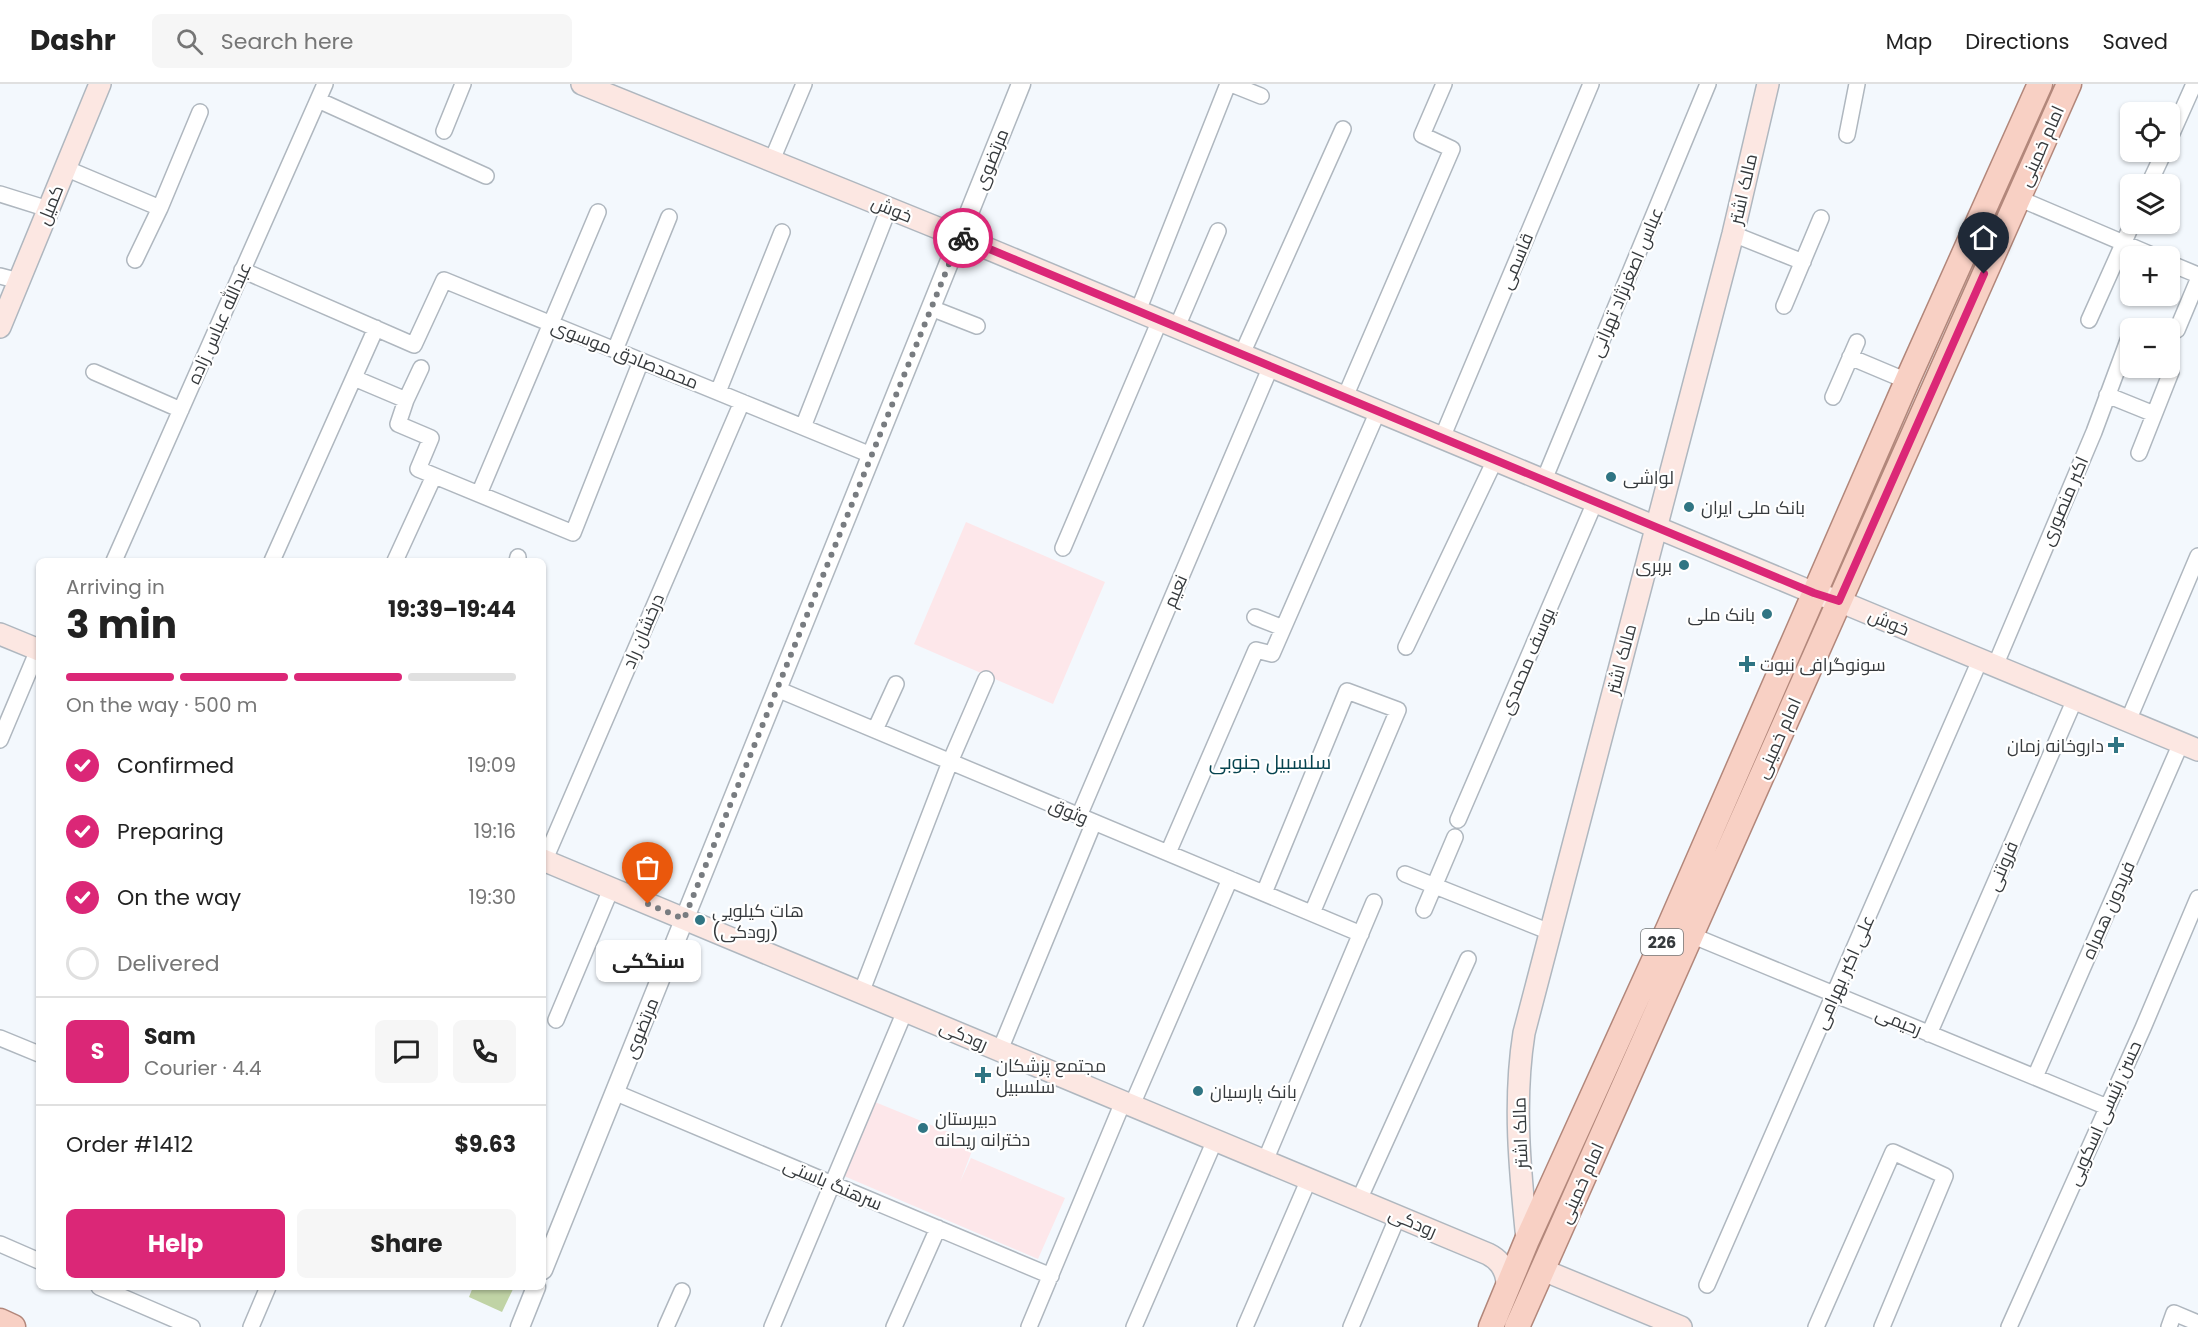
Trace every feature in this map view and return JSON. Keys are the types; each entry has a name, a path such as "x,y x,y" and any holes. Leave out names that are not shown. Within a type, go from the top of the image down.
{"main road":[{"name":"کمیل","path":"0,327 9,278 48,209 100,84"},
{"name":"خوش","path":"582,84 614,90 772,160 1814,593 1839,601 2189,746"},
{"name":"مالک اشتر","path":"1527,1240 1518,1112 1519,1072 1526,1023 1733,234 1768,84"},
{"name":"امام خمینی","path":"1491,1327 1527,1240 1669,927 1907,381 2040,84"},
{"name":"امام خمینی","path":"1517,1327 2069,84"},
{"path":"0,634 36,649"},
{"name":"رودکی","path":"546,863 1485,1252 1501,1264 1506,1276 1507,1289"},
{"path":"1688,880 1711,888"},
{"path":"1543,1270 1681,1327"},
{"path":"0,1321 13,1327"}],"street":[{"name":"عبدالله عباس زاده","path":"115,558 325,84"},
{"path":"444,130 463,84"},
{"path":"772,160 804,84"},
{"name":"مرتضوی","path":"546,1261 1021,84"},
{"path":"1137,311 1229,84 1261,96"},
{"path":"1345,398 1452,148 1422,135 1444,84"},
{"name":"قاسمی","path":"1442,438 1591,84"},
{"name":"عباس اصغرنژاد تهرانی","path":"1544,480 1708,84"},
{"path":"1847,135 1857,84"},
{"path":"2180,115 2194,84"},
{"path":"318,100 486,176"},
{"path":"135,260 160,208 200,112"},
{"path":"1242,354 1343,129"},
{"path":"65,168 160,208"},
{"path":"0,194 48,209"},
{"path":"2018,198 2130,246"},
{"path":"803,427 889,208"},
{"path":"479,495 598,212"},
{"path":"615,350 669,217"},
{"path":"1784,306 1821,218"},
{"path":"1063,548 1168,323 1218,231"},
{"path":"718,392 782,232"},
{"path":"1733,234 1803,262"},
{"path":"2089,320 2127,234"},
{"path":"2180,268 2198,275"},
{"path":"242,270 376,328 273,558"},
{"name":"محمدصادق موسوی","path":"376,328 414,345 444,280 872,455"},
{"path":"2180,321 2198,280"},
{"path":"931,308 977,326"},
{"path":"1833,397 1857,342"},
{"path":"1850,357 1907,381"},
{"path":"421,368 398,424 431,438 418,469 573,533 641,361"},
{"name":"اکبر منصوری","path":"1988,663 2120,361"},
{"name":"نعیم","path":"1079,816 1271,366"},
{"path":"94,372 181,410"},
{"path":"354,378 406,400"},
{"path":"2139,453 2169,378"},
{"path":"2107,395 2154,414"},
{"name":"درخشان راد","path":"546,855 742,402"},
{"path":"1168,853 1256,650 1272,654 1378,411"},
{"path":"1406,646 1495,460"},
{"path":"396,558 434,476"},
{"name":"یوسف محمدی","path":"1458,820 1595,502"},
{"path":"2128,721 2198,556"},
{"path":"1255,617 1283,628"},
{"path":"0,740 36,655"},
{"name":"علی اکبر بهرامی","path":"1707,1285 1834,994 1988,663"},
{"path":"861,993 950,762 986,679"},
{"path":"875,730 896,684"},
{"name":"وثوق","path":"777,689 1360,934"},
{"path":"1264,893 1347,691 1398,710 1312,913"},
{"name":"فروتنی","path":"1929,1034 2075,699"},
{"name":"فریدون همراه","path":"2035,1077 2189,746"},
{"path":"1000,1050 1094,822"},
{"path":"1424,910 1455,837"},
{"path":"1405,874 1550,932"},
{"path":"1029,1327 1230,879"},
{"path":"556,1020 612,889"},
{"name":"حسن رئیسی اسکویی","path":"2009,1327 2198,898"},
{"path":"1265,1161 1374,902"},
{"name":"رحیمی","path":"1691,935 2107,1107"},
{"path":"1359,1200 1468,959"},
{"path":"772,1327 905,1011"},
{"path":"0,1038 36,1053"},
{"name":"سرهنگ باستی","path":"614,1092 1051,1276"},
{"path":"1134,1327 1215,1140"},
{"path":"1816,1327 1893,1152 1945,1176 1882,1327"},
{"path":"1245,1327 1309,1179"},
{"path":"1351,1327 1398,1216"},
{"path":"894,1327 938,1228"},
{"path":"0,1244 36,1260"},
{"path":"106,1290 192,1327"},
{"path":"251,1327 267,1290"},
{"path":"520,1327 535,1290"},
{"path":"666,1327 682,1291"},
{"path":"2171,1320 2198,1323"}],"shaded area":[{"path":"966,522 1105,582 1053,704 914,644"},
{"path":"875,1102 975,1143 960,1182 971,1158 1065,1198 1038,1259 844,1176"}],"green space":[{"path":"472,1290 513,1290 502,1312 469,1297"}],"way so far":[{"path":"648,904 684,919 960,237 963,238"}],"place":[{"name":"لواشی","path":"1611,477"},
{"name":"بانک ملی ایران","path":"1689,507"},
{"name":"بربری","path":"1684,565"},
{"name":"بانک ملی","path":"1767,614"},
{"name":"سونوگرافی نبوت","path":"1747,664"},
{"name":"داروخانه زمان","path":"2116,745"},
{"name":"سنگکی","path":"648,904"},
{"name":"هات کیلویی (رودکی)","path":"700,920"},
{"name":"مجتمع پزشکان سلسبیل","path":"983,1075"},
{"name":"بانک پارسیان","path":"1198,1091"},
{"name":"دبیرستان دخترانه ریحانه","path":"923,1128"}],"district":[{"name":"سلسبیل جنوبی","path":"1270,762"}],"route":[{"path":"963,238 1814,593 1839,601 1984,274"}]}
